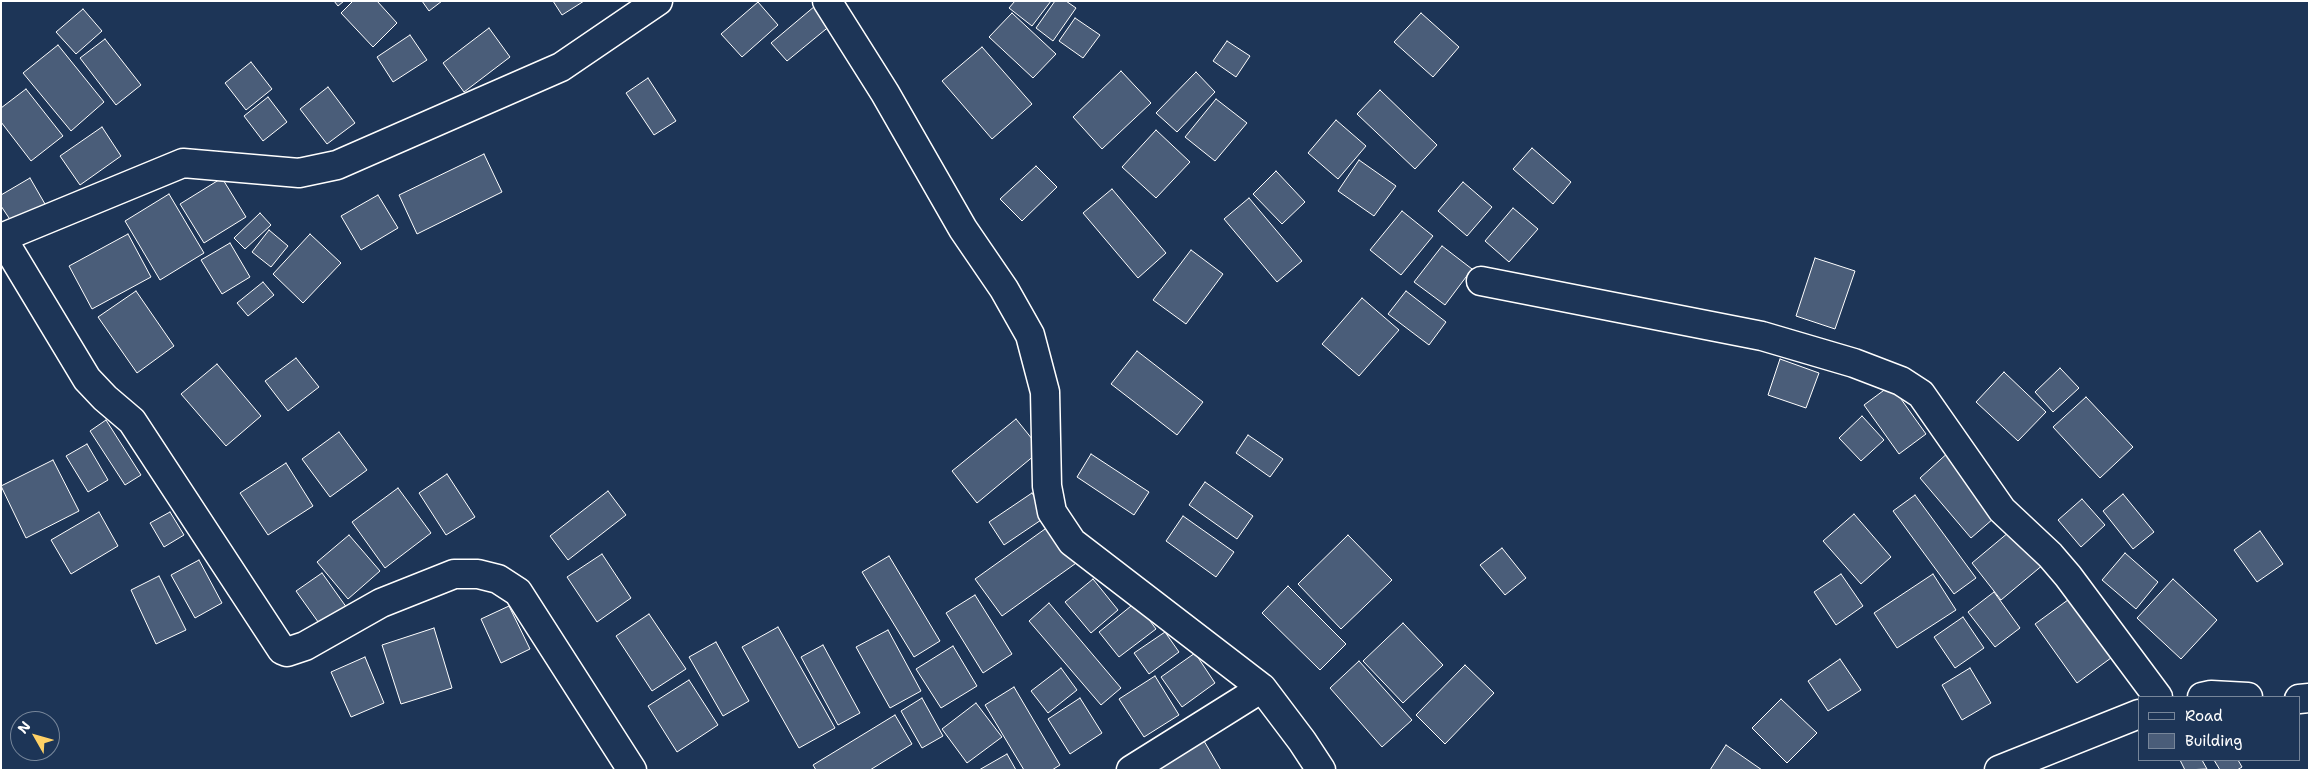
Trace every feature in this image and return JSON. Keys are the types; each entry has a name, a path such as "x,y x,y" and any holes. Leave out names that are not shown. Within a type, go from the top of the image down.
{"street":[{"path":"632,770 518,592 498,579 478,574 454,574 381,603 305,646 287,652 282,650 132,421 87,380 2,238 183,163 299,173 337,165 561,67 658,1"},
{"path":"827,1 885,93 963,229 1004,289 1030,335 1045,392 1047,486 1052,512 1072,542 1262,688 1302,741 1321,770"},
{"path":"1481,281 1762,336 1854,363 1901,381 1921,394 2002,510 2050,555 2068,576 2157,696"},
{"path":"1131,770 1262,688"},
{"path":"2206,696 2229,696"},
{"path":"1999,770 2138,714"}],"building":[{"path":"334,1 344,1 338,6"},
{"path":"353,1 377,1 397,23 373,47 341,13"},
{"path":"422,1 442,1 429,11"},
{"path":"553,1 584,1 562,15"},
{"path":"1015,1 1051,1 1032,26 1009,8"},
{"path":"1055,1 1066,1 1076,8 1053,41 1036,28"},
{"path":"758,2 778,25 742,57 721,34"},
{"path":"815,6 831,25 787,61 771,43"},
{"path":"83,9 102,31 76,54 56,32"},
{"path":"1012,13 1056,54 1033,78 989,37"},
{"path":"1421,13 1459,47 1433,77 1394,42"},
{"path":"1075,18 1100,35 1083,58 1059,41"},
{"path":"489,28 510,57 464,92 443,63"},
{"path":"410,35 427,60 393,82 377,57"},
{"path":"105,39 141,85 116,105 80,58"},
{"path":"1227,41 1250,56 1236,77 1213,61"},
{"path":"58,45 104,102 71,131 23,73"},
{"path":"982,47 1032,104 992,139 942,81"},
{"path":"251,62 272,89 246,110 225,83"},
{"path":"1121,71 1151,103 1102,149 1073,117"},
{"path":"1196,72 1215,92 1177,132 1156,113"},
{"path":"648,78 676,121 654,135 626,93"},
{"path":"328,87 355,123 327,144 300,109"},
{"path":"26,89 63,136 31,161 1,122 1,108"},
{"path":"1380,90 1437,145 1415,169 1357,114"},
{"path":"268,97 287,122 263,141 244,116"},
{"path":"1216,99 1247,123 1215,161 1185,137"},
{"path":"1336,120 1366,146 1338,179 1308,153"},
{"path":"102,127 121,156 80,185 60,156"},
{"path":"1156,130 1190,162 1156,198 1122,167"},
{"path":"1532,148 1571,182 1553,204 1513,169"},
{"path":"484,154 502,192 417,234 399,195"},
{"path":"1359,160 1396,186 1374,216 1338,191"},
{"path":"1036,166 1057,187 1022,221 1000,199"},
{"path":"1276,171 1305,202 1282,224 1253,194"},
{"path":"30,178 45,204 13,224 1,206 1,195"},
{"path":"222,178 246,217 204,243 180,204"},
{"path":"1463,182 1492,207 1467,236 1438,211"},
{"path":"1112,189 1166,253 1138,278 1083,213"},
{"path":"169,194 204,253 160,280 125,221"},
{"path":"378,195 398,228 361,250 341,216"},
{"path":"1249,198 1302,261 1277,282 1224,219"},
{"path":"1513,208 1538,229 1509,262 1485,241"},
{"path":"1402,211 1433,236 1401,275 1370,250"},
{"path":"260,213 271,225 245,249 234,238"},
{"path":"269,230 288,246 271,267 252,252"},
{"path":"128,234 151,277 92,309 69,266"},
{"path":"310,234 341,263 303,303 273,274"},
{"path":"230,243 250,277 222,294 201,260"},
{"path":"1442,246 1472,269 1445,305 1414,282"},
{"path":"1191,250 1223,274 1186,324 1153,300"},
{"path":"1815,258 1855,271 1835,329 1796,316"},
{"path":"263,282 274,295 248,316 237,303"},
{"path":"136,291 174,346 137,373 98,317"},
{"path":"1406,291 1446,322 1429,345 1388,314"},
{"path":"1362,298 1399,330 1359,376 1322,344"},
{"path":"1137,351 1203,402 1177,435 1111,384"},
{"path":"296,358 319,387 288,411 265,381"},
{"path":"1780,359 1819,373 1806,408 1768,395"},
{"path":"217,364 261,416 226,446 181,394"},
{"path":"2060,368 2079,388 2053,412 2035,392"},
{"path":"2004,372 2046,412 2018,441 1976,402"},
{"path":"1891,385 1926,434 1899,454 1864,405"},
{"path":"2086,397 2133,447 2100,478 2053,427"},
{"path":"1862,416 1884,440 1861,461 1839,438"},
{"path":"1016,419 1041,450 977,503 952,471"},
{"path":"106,420 141,475 125,485 90,431"},
{"path":"339,432 367,470 330,497 302,459"},
{"path":"1248,435 1283,459 1270,477 1236,453"},
{"path":"87,444 108,480 88,492 66,456"},
{"path":"1950,451 2001,512 1971,538 1920,478"},
{"path":"1091,454 1149,492 1134,515 1077,477"},
{"path":"53,460 79,511 26,538 1,486"},
{"path":"286,463 313,506 268,535 240,493"},
{"path":"447,474 475,517 446,535 419,493"},
{"path":"1205,482 1253,516 1237,539 1189,505"},
{"path":"398,488 431,533 385,568 352,522"},
{"path":"608,491 626,515 568,560 550,536"},
{"path":"1032,493 1047,516 1004,545 989,522"},
{"path":"2123,494 2154,532 2133,549 2103,511"},
{"path":"1915,495 1976,578 1954,594 1893,511"},
{"path":"2082,499 2105,525 2081,547 2058,520"},
{"path":"99,512 118,546 71,574 51,540"},
{"path":"170,512 184,535 164,547 150,523"},
{"path":"1854,514 1891,557 1861,584 1823,541"},
{"path":"1183,516 1234,552 1216,577 1166,541"},
{"path":"1052,524 1079,561 1002,616 975,579"},
{"path":"2015,527 2044,564 2001,600 1972,563"},
{"path":"2260,531 2283,564 2257,582 2234,550"},
{"path":"349,535 380,571 348,599 317,562"},
{"path":"1348,535 1392,580 1341,629 1298,584"},
{"path":"1502,548 1526,578 1505,595 1480,565"},
{"path":"2125,553 2158,582 2136,609 2102,580"},
{"path":"602,554 631,598 597,622 567,577"},
{"path":"889,556 940,641 914,657 862,572"},
{"path":"199,560 222,603 195,618 171,575"},
{"path":"322,573 347,608 321,626 296,591"},
{"path":"1841,574 1863,606 1836,625 1814,592"},
{"path":"1933,574 1956,610 1897,648 1874,613"},
{"path":"159,576 186,630 156,644 131,590"},
{"path":"1093,579 1118,610 1091,633 1065,602"},
{"path":"2173,579 2217,620 2181,659 2137,618"},
{"path":"1288,586 1346,644 1320,670 1262,613"},
{"path":"1994,592 2020,628 1995,647 1968,612"},
{"path":"975,595 1012,654 983,673 946,613"},
{"path":"2072,597 2115,655 2077,683 2035,624"},
{"path":"1136,602 1156,629 1119,657 1099,632"},
{"path":"1049,603 1121,688 1101,705 1029,621"},
{"path":"509,606 530,649 501,663 481,619"},
{"path":"649,614 686,669 652,691 616,636"},
{"path":"1963,617 1984,648 1955,668 1934,637"},
{"path":"1403,623 1443,665 1403,703 1363,661"},
{"path":"778,627 835,728 799,748 742,647"},
{"path":"434,628 452,688 401,704 382,645"},
{"path":"888,630 921,691 890,708 856,647"},
{"path":"1165,632 1179,652 1149,674 1134,653"},
{"path":"716,642 749,701 723,716 689,657"},
{"path":"823,645 860,713 838,725 801,657"},
{"path":"953,646 977,686 941,708 916,669"},
{"path":"1195,653 1215,683 1182,707 1161,677"},
{"path":"365,657 384,703 351,717 331,672"},
{"path":"1840,659 1861,690 1828,711 1808,681"},
{"path":"1359,661 1412,720 1382,747 1330,688"},
{"path":"1465,665 1494,693 1445,744 1416,715"},
{"path":"1061,668 1077,690 1048,713 1031,691"},
{"path":"1970,668 1991,703 1962,720 1942,685"},
{"path":"1155,676 1179,715 1144,737 1119,699"},
{"path":"689,680 718,725 677,752 648,706"},
{"path":"1014,687 1060,765 1052,770 1024,770 985,705"},
{"path":"922,698 943,736 922,748 901,711"},
{"path":"1080,698 1102,733 1070,754 1048,719"},
{"path":"1781,699 1817,733 1787,763 1752,728"},
{"path":"976,703 1002,737 967,763 942,729"},
{"path":"895,715 912,744 870,770 816,770 813,765"},
{"path":"1204,741 1221,770 1160,770 1159,768"},
{"path":"1726,745 1762,770 1710,770"},
{"path":"1007,754 1016,770 979,770"},
{"path":"2180,761 2203,761 2207,769 2185,770"},
{"path":"2215,761 2239,761 2242,767 2237,770 2220,770"}]}
